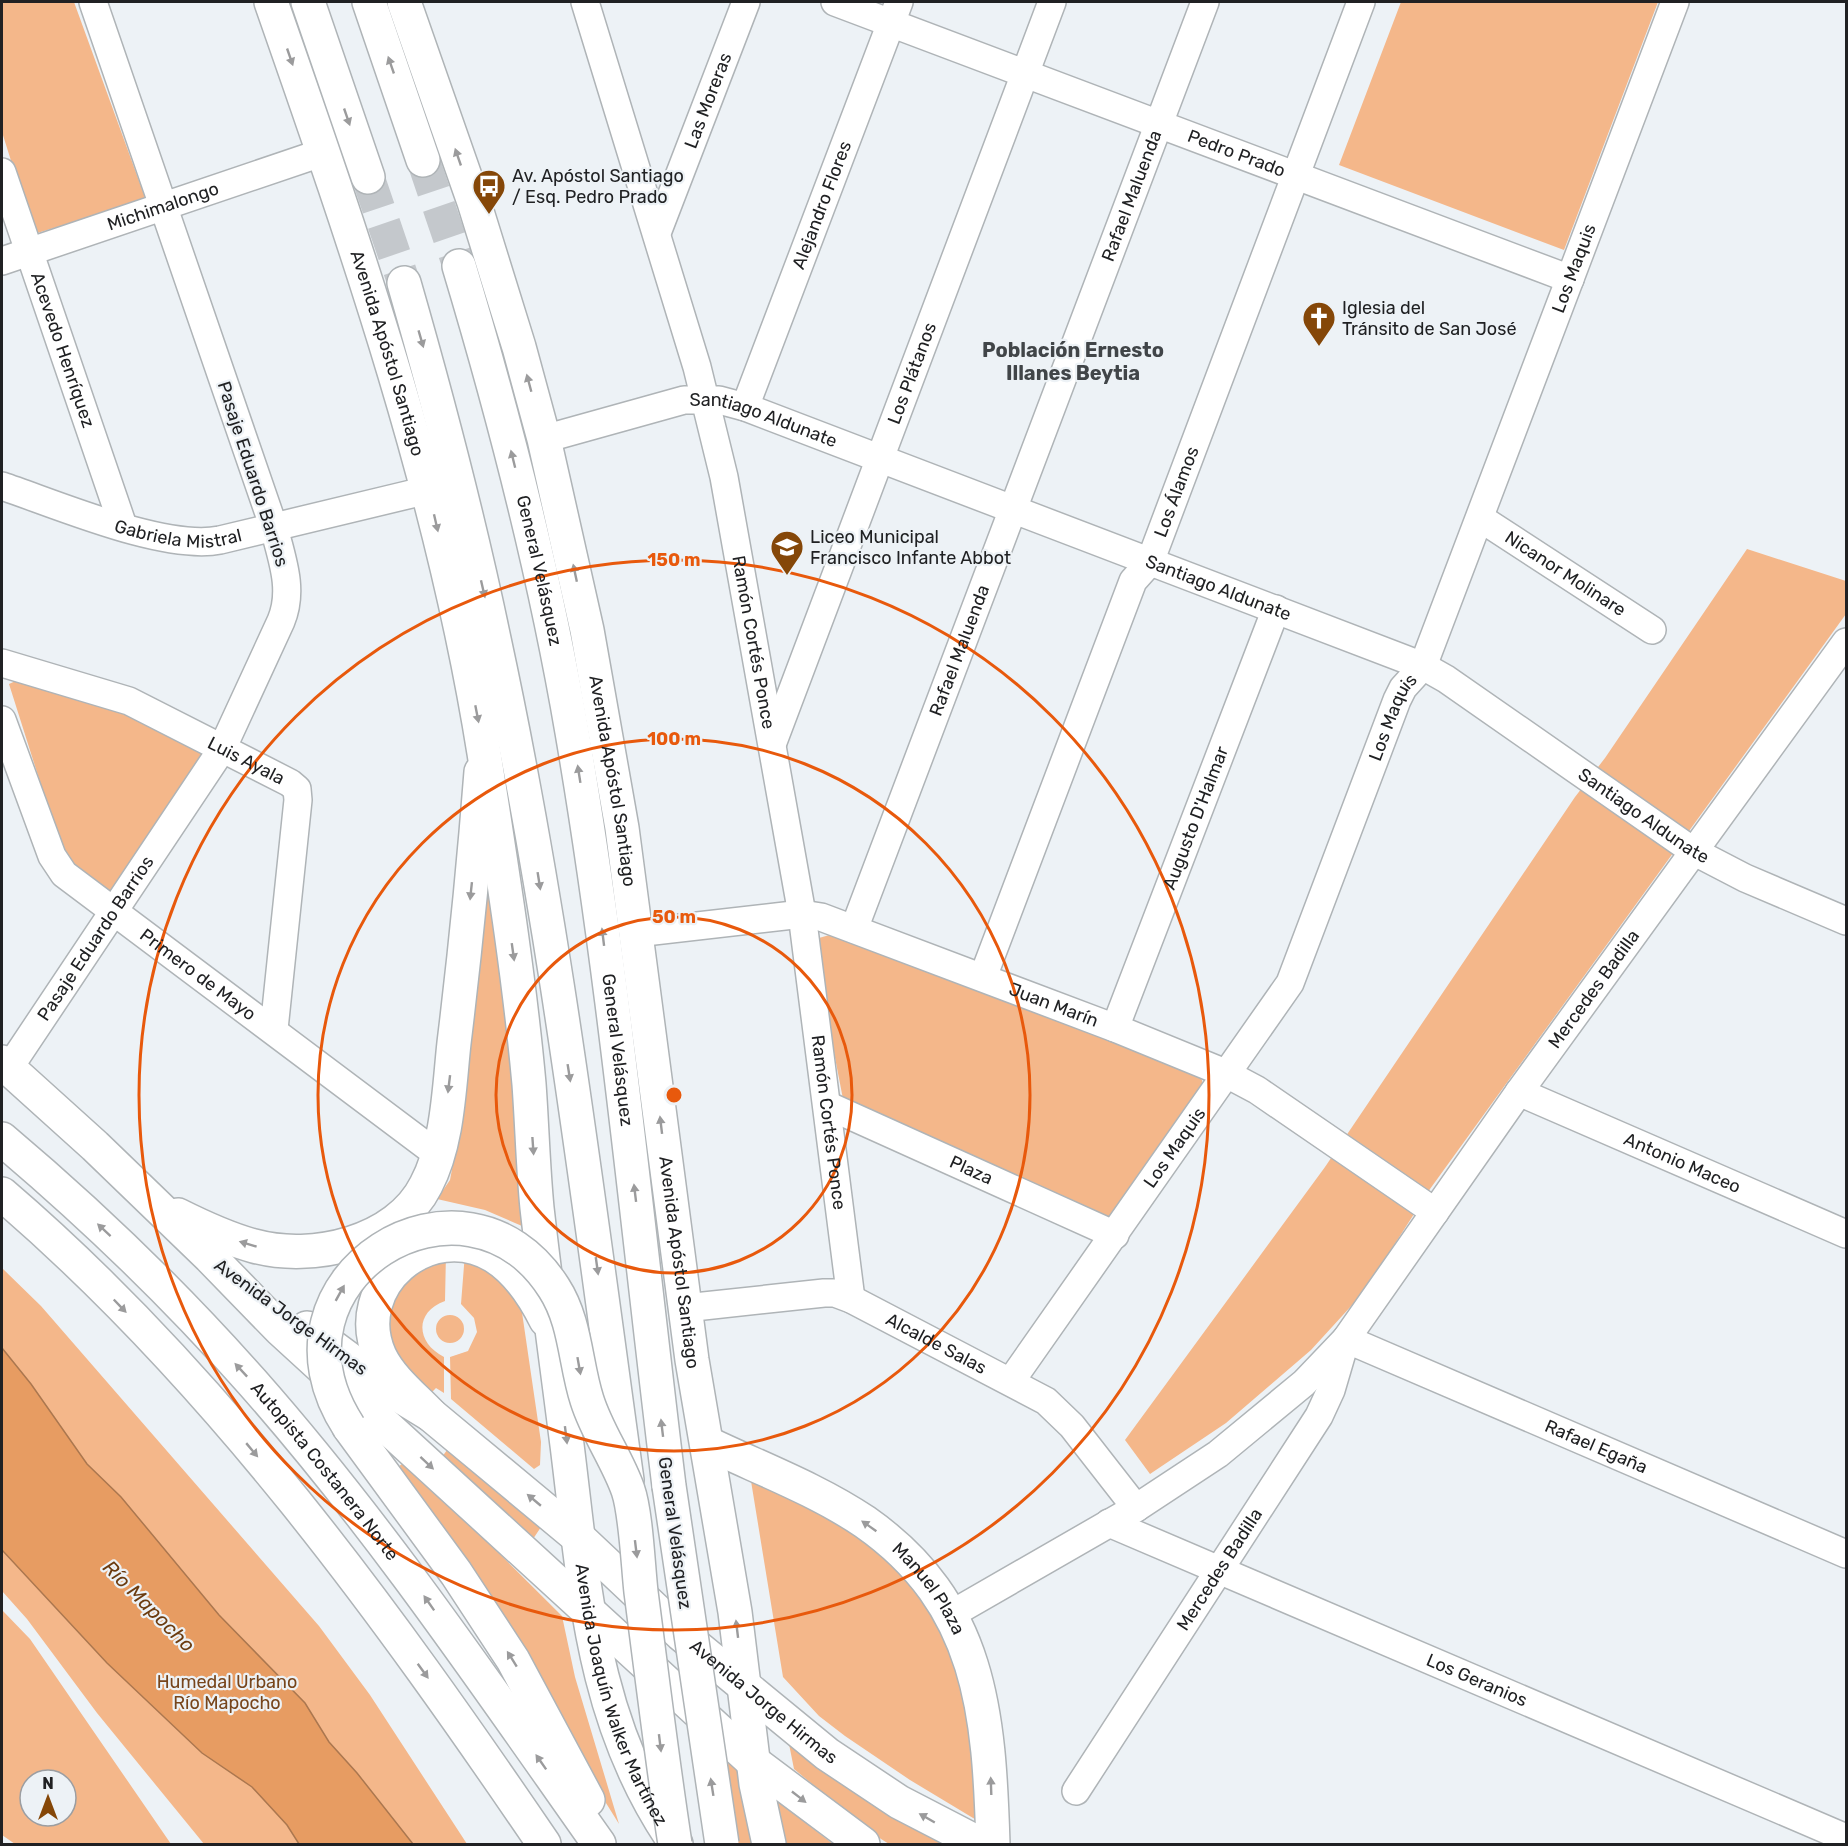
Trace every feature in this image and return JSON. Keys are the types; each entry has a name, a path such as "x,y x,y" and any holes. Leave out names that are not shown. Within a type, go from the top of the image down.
{"main road":[{"name":"Avenida Apóstol Santiago","path":"271,2 324,152 400,389 428,490 454,602 483,749 522,1021 537,1203 579,1538"},
{"path":"308,2 368,177"},
{"path":"369,2 423,160"},
{"name":"Avenida Apóstol Santiago","path":"404,2 474,202 544,440 567,536 605,725 636,933 685,1308 745,1687"},
{"name":"General Velásquez","path":"459,266 485,354 528,520 572,731 600,914 669,1486 722,1845"},
{"path":"405,283 458,482 513,732 555,981 629,1491 676,1845"},
{"name":"Avenida Apóstol Santiago","path":"150,1200 193,1223 254,1246 285,1250 324,1249 367,1236 389,1226 402,1216 426,1186 437,1154 449,1091 465,949 483,749"},
{"path":"5,1065 210,1257"},
{"name":"Autopista Costanera Norte","path":"2,1139 136,1260 259,1390 422,1593 599,1845"},
{"path":"2,1194 85,1269 235,1429 298,1506 395,1634 466,1730 544,1845"},
{"path":"610,1845 542,1710 513,1659 456,1573 349,1427 330,1391 324,1350 332,1309 340,1290 367,1258 402,1238 441,1229 480,1233 499,1240 533,1261 562,1300 569,1318 588,1402 629,1491"},
{"path":"431,1415 388,1370 375,1342 374,1311 378,1296 393,1270 405,1259 434,1246 456,1244 481,1250 495,1257 525,1285 553,1335"},
{"name":"Avenida Jorge Hirmas","path":"210,1257 395,1393 431,1415 579,1538 681,1634 862,1779 937,1824 980,1845"},
{"name":"Avenida Jorge Hirmas","path":"210,1257 280,1329 752,1761 863,1845"},
{"name":"Manuel Plaza","path":"706,1443 774,1473 863,1522 912,1563 950,1615 972,1664 985,1716 993,1845"},
{"name":"Avenida Joaquín Walker Martínez","path":"579,1538 600,1671 623,1748 654,1812 676,1845"},
{"path":"745,1687 752,1761 769,1845"}],"street":[{"name":"Pasaje Eduardo Barrios","path":"5,1065 222,749 285,611 287,582 274,528 93,2"},
{"name":"Ramón Cortés Ponce","path":"585,2 706,399 724,477 802,914 829,1106 851,1299"},
{"name":"Las Moreras","path":"657,233 746,2"},
{"name":"Pedro Prado","path":"836,2 895,12 1025,73 1570,279"},
{"name":"Los Plátanos","path":"772,743 1052,2"},
{"name":"Rafael Maluenda","path":"854,928 1205,2"},
{"name":"Los Álamos","path":"983,977 1132,581 1150,562 1361,2"},
{"name":"Los Maquis","path":"1011,1381 1290,983 1397,700 1403,688 1423,666 1675,2"},
{"name":"Alejandro Flores","path":"745,407 895,12"},
{"name":"Michimalongo","path":"2,261 324,152"},
{"name":"Acevedo Henríquez","path":"2,172 123,526"},
{"name":"Santiago Aldunate","path":"544,440 684,400 706,399 745,407 1423,666 1446,679 1693,851 1745,878 1846,921"},
{"name":"Gabriela Mistral","path":"2,486 173,541 195,543 274,528 428,490"},
{"name":"Nicanor Molinare","path":"1480,518 1652,630"},
{"name":"Augusto D'Halmar","path":"1115,1028 1276,609"},
{"name":"Mercedes Badilla","path":"950,1615 1136,1508 1227,1446 1304,1383 1346,1339 1519,1092 1846,642"},
{"name":"Luis Ayala","path":"2,663 129,701 290,783 298,794 274,1029"},
{"name":"Primero de Mayo","path":"2,720 58,867 71,880 274,1029 437,1154"},
{"name":"Juan Marín","path":"636,933 802,914 821,917 854,928 1115,1028 1225,1073 1257,1090 1435,1212"},
{"name":"Antonio Maceo","path":"1519,1092 1846,1234"},
{"name":"Plaza","path":"829,1106 1115,1234"},
{"name":"Alcalde Salas","path":"685,1308 824,1293 835,1293 851,1299 1011,1381 1060,1412 1136,1508"},
{"name":"Mercedes Badilla","path":"1076,1791 1318,1416 1330,1390 1346,1339"},
{"name":"Rafael Egaña","path":"1346,1339 1846,1554"},
{"name":"Los Geranios","path":"1109,1523 1846,1838"}],"green space":[{"path":"2,2 74,2 146,200 34,234 2,132"},
{"path":"1401,2 1658,2 1564,250 1339,165"},
{"path":"1747,549 1846,581 1846,614 1430,1189 1364,1292 1311,1350 1226,1423 1150,1474 1125,1440 1325,1167 1575,797 1605,758"},
{"path":"20,679 109,704 204,753 110,896 67,867 9,684"},
{"path":"486,866 519,1101 522,1226 485,1210 437,1199 450,1180 460,1126"},
{"path":"833,934 1193,1071 1202,1080 1203,1087 1110,1218 843,1099 815,954 819,938"},
{"path":"446,1253 445,1301 428,1312 422,1328 428,1344 444,1357 444,1393 436,1388 431,1393 404,1369 388,1341 394,1287"},
{"path":"465,1253 519,1292 541,1442 540,1465 534,1469 451,1399 450,1357 468,1351 477,1332 474,1318 461,1304"},
{"name":"Humedal Urbano Río Mapocho","path":"2,1268 41,1306 319,1626 370,1695 467,1844 204,1844 97,1713 27,1619 2,1591"},
{"path":"450,1315 460,1319 464,1329 460,1339 450,1343 440,1339 436,1329 440,1319"},
{"path":"450,1446 543,1524 533,1539 439,1461"},
{"path":"406,1461 562,1616 575,1677 619,1824 398,1467"},
{"path":"751,1481 806,1503 895,1561 931,1609 967,1686 983,1824 910,1780 845,1736 819,1716 783,1677"},
{"path":"2,1610 30,1639 171,1844 15,1844 2,1835"},
{"path":"788,1739 866,1799 943,1844 889,1844 870,1832 794,1769"},
{"path":"721,1752 739,1769 759,1844 735,1844"},
{"path":"772,1797 833,1844 786,1844"}],"water":[{"name":"Río Mapocho","path":"2,1348 31,1384 87,1464 121,1497 219,1615 305,1703 329,1742 357,1773 413,1844 299,1844 287,1825 252,1787 202,1753 107,1663 2,1550"}],"tunnel":[{"path":"423,160 459,266"},
{"path":"368,177 404,283"}],"place":[{"name":"Av. Apóstol Santiago / Esq. Pedro Prado","path":"489,215"},
{"name":"Iglesia del Tránsito de San José","path":"1319,347"},
{"name":"Liceo Municipal Francisco Infante Abbot","path":"787,576"}],"district":[{"name":"Población Ernesto Illanes Beytia","path":"1073,362"}]}
